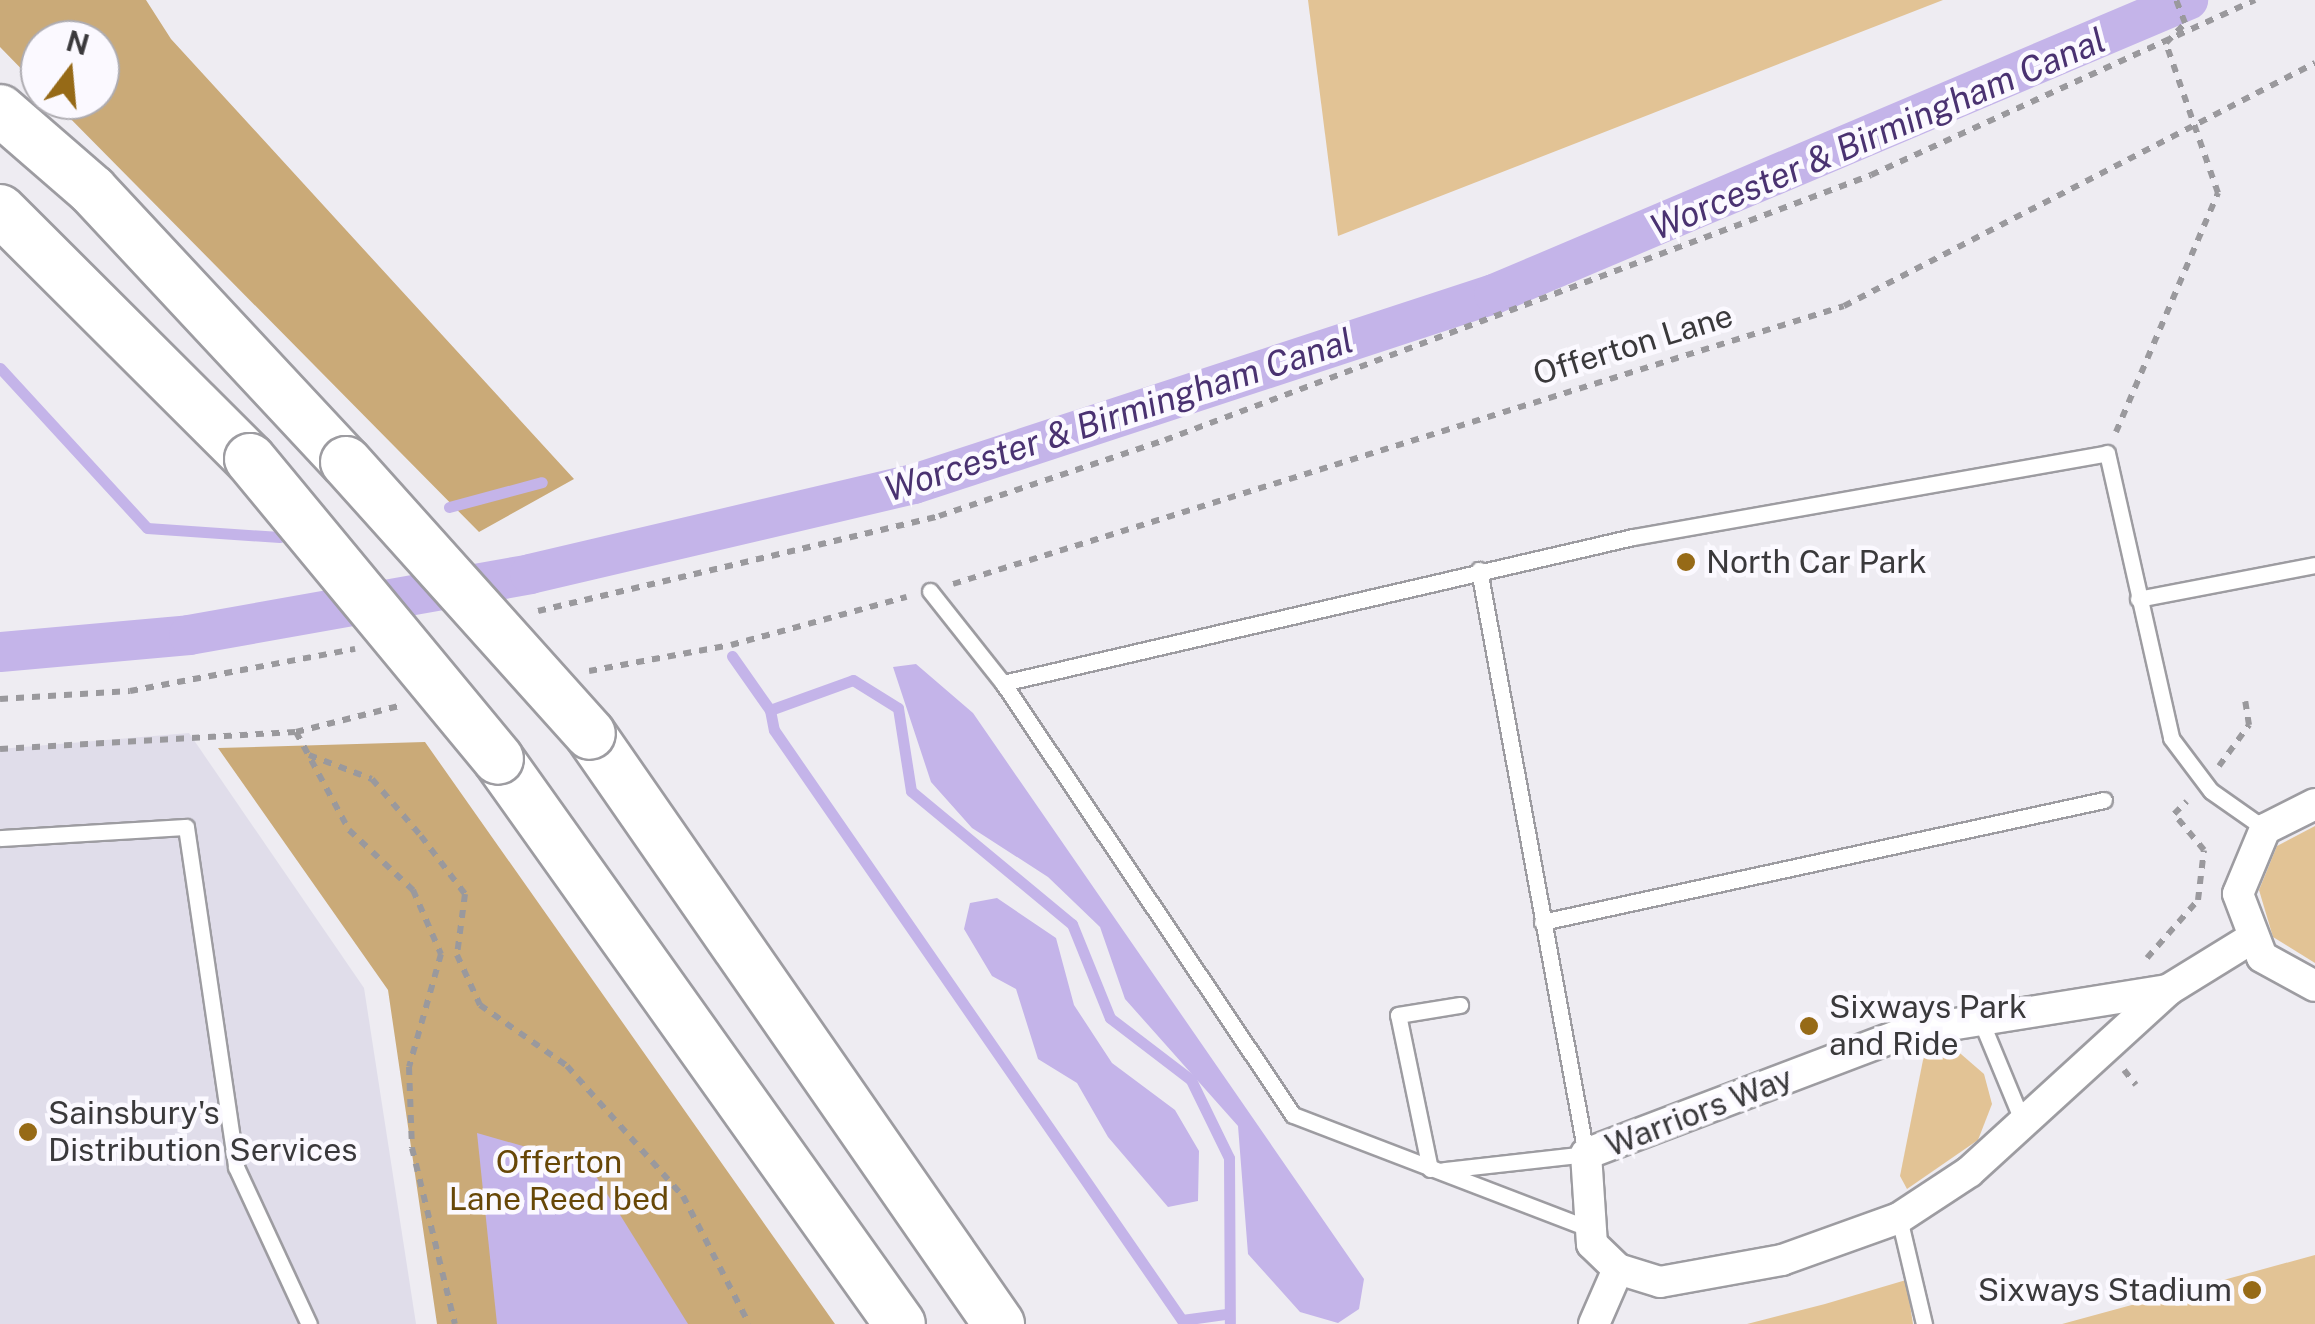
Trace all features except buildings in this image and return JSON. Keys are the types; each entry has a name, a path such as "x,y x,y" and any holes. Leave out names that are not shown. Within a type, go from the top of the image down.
{"highway":[{"path":"0,110 92,190 346,462 590,734 999,1324"},
{"path":"0,210 250,460 498,758 900,1324"}],"street":[{"path":"2315,804 2265,829 2241,870 2249,940 2278,971 2315,986"},
{"name":"Warriors Way","path":"2168,990 1908,1032 1586,1154 1592,1244 1618,1269 1660,1282 1765,1264 1899,1218 1969,1172 2168,990 2249,940"},
{"path":"1594,1324 1618,1269"}],"lane":[{"path":"1003,683 1479,570 2107,453 2172,738 2204,785 2265,829"},
{"path":"2138,599 2315,565"},
{"path":"1430,1169 1586,1154 1479,570"},
{"path":"930,591 1003,683 1292,1115 1592,1230"},
{"path":"1542,922 2104,800"},
{"path":"0,838 186,828 236,1167 309,1324"},
{"path":"1430,1169 1398,1015 1460,1005"},
{"path":"1981,1021 2022,1120"},
{"path":"1899,1218 1924,1324"}],"path":[{"path":"2166,44 2185,23 2176,0"},
{"path":"518,615 939,516 1165,440 1599,283 2166,44 2256,0"},
{"path":"2107,453 2218,193 2188,130 2166,44"},
{"name":"Offerton Lane","path":"930,591 1844,306 2315,63"},
{"path":"0,699 130,691 364,647"},
{"path":"2127,967 2144,961 2198,900 2204,850 2174,814 2204,785 2249,725 2244,701"},
{"path":"296,732 349,830 413,890 441,954 410,1067 412,1148 455,1324"},
{"path":"309,755 372,778 421,836 465,894 456,955 480,1005 567,1066 683,1196 749,1324"},
{"path":"2106,1050 2136,1085"}],"shaded area":[{"path":"1308,0 1943,0 1338,236"},
{"path":"916,664 973,713 1364,1279 1359,1309 1338,1323 1300,1312 1248,1254 1238,1126 1125,999 1100,927 1048,877 972,828 931,782 893,667"},
{"path":"189,733 364,988 416,1324 0,1324 0,749"},
{"path":"2315,826 2315,963 2273,937 2259,890 2277,846"},
{"path":"997,898 1056,938 1074,1005 1112,1063 1175,1110 1199,1151 1198,1201 1168,1207 1108,1137 1077,1083 1038,1059 1016,989 992,976 964,929 970,903"},
{"path":"1934,1046 1954,1048 1984,1074 1992,1104 1978,1140 1907,1189 1900,1176 1924,1055"},
{"path":"477,1133 589,1165 688,1324 497,1324"},
{"name":"Sixways Stadium","path":"2315,1255 2315,1324 2062,1324"},
{"path":"1906,1280 1913,1324 1747,1324 1825,1304"}],"green space":[{"path":"0,0 146,0 171,39 574,479 479,532 72,120 120,120 120,20 20,20 20,68 0,47"},
{"name":"Offerton Lane Reed bed","path":"425,742 835,1324 437,1324 388,990 218,748"}],"waterway":[{"name":"Worcester & Birmingham Canal","path":"0,652 189,635 530,574 914,484 1494,294 2188,0"},
{"path":"0,368 147,528 280,537"},
{"path":"449,507 542,482"},
{"path":"732,656 770,710 853,680 898,708 911,791 1072,924 1110,1018 1191,1080 1229,1158 1230,1324"},
{"path":"770,710 774,730 1182,1320 1225,1314"}],"place":[{"name":"North Car Park","path":"1686,562"},
{"name":"Sixways Park and Ride","path":"1809,1026"},
{"name":"Sainsbury's Distribution Services","path":"28,1132"},
{"name":"Sixways Stadium","path":"2252,1290"}]}
